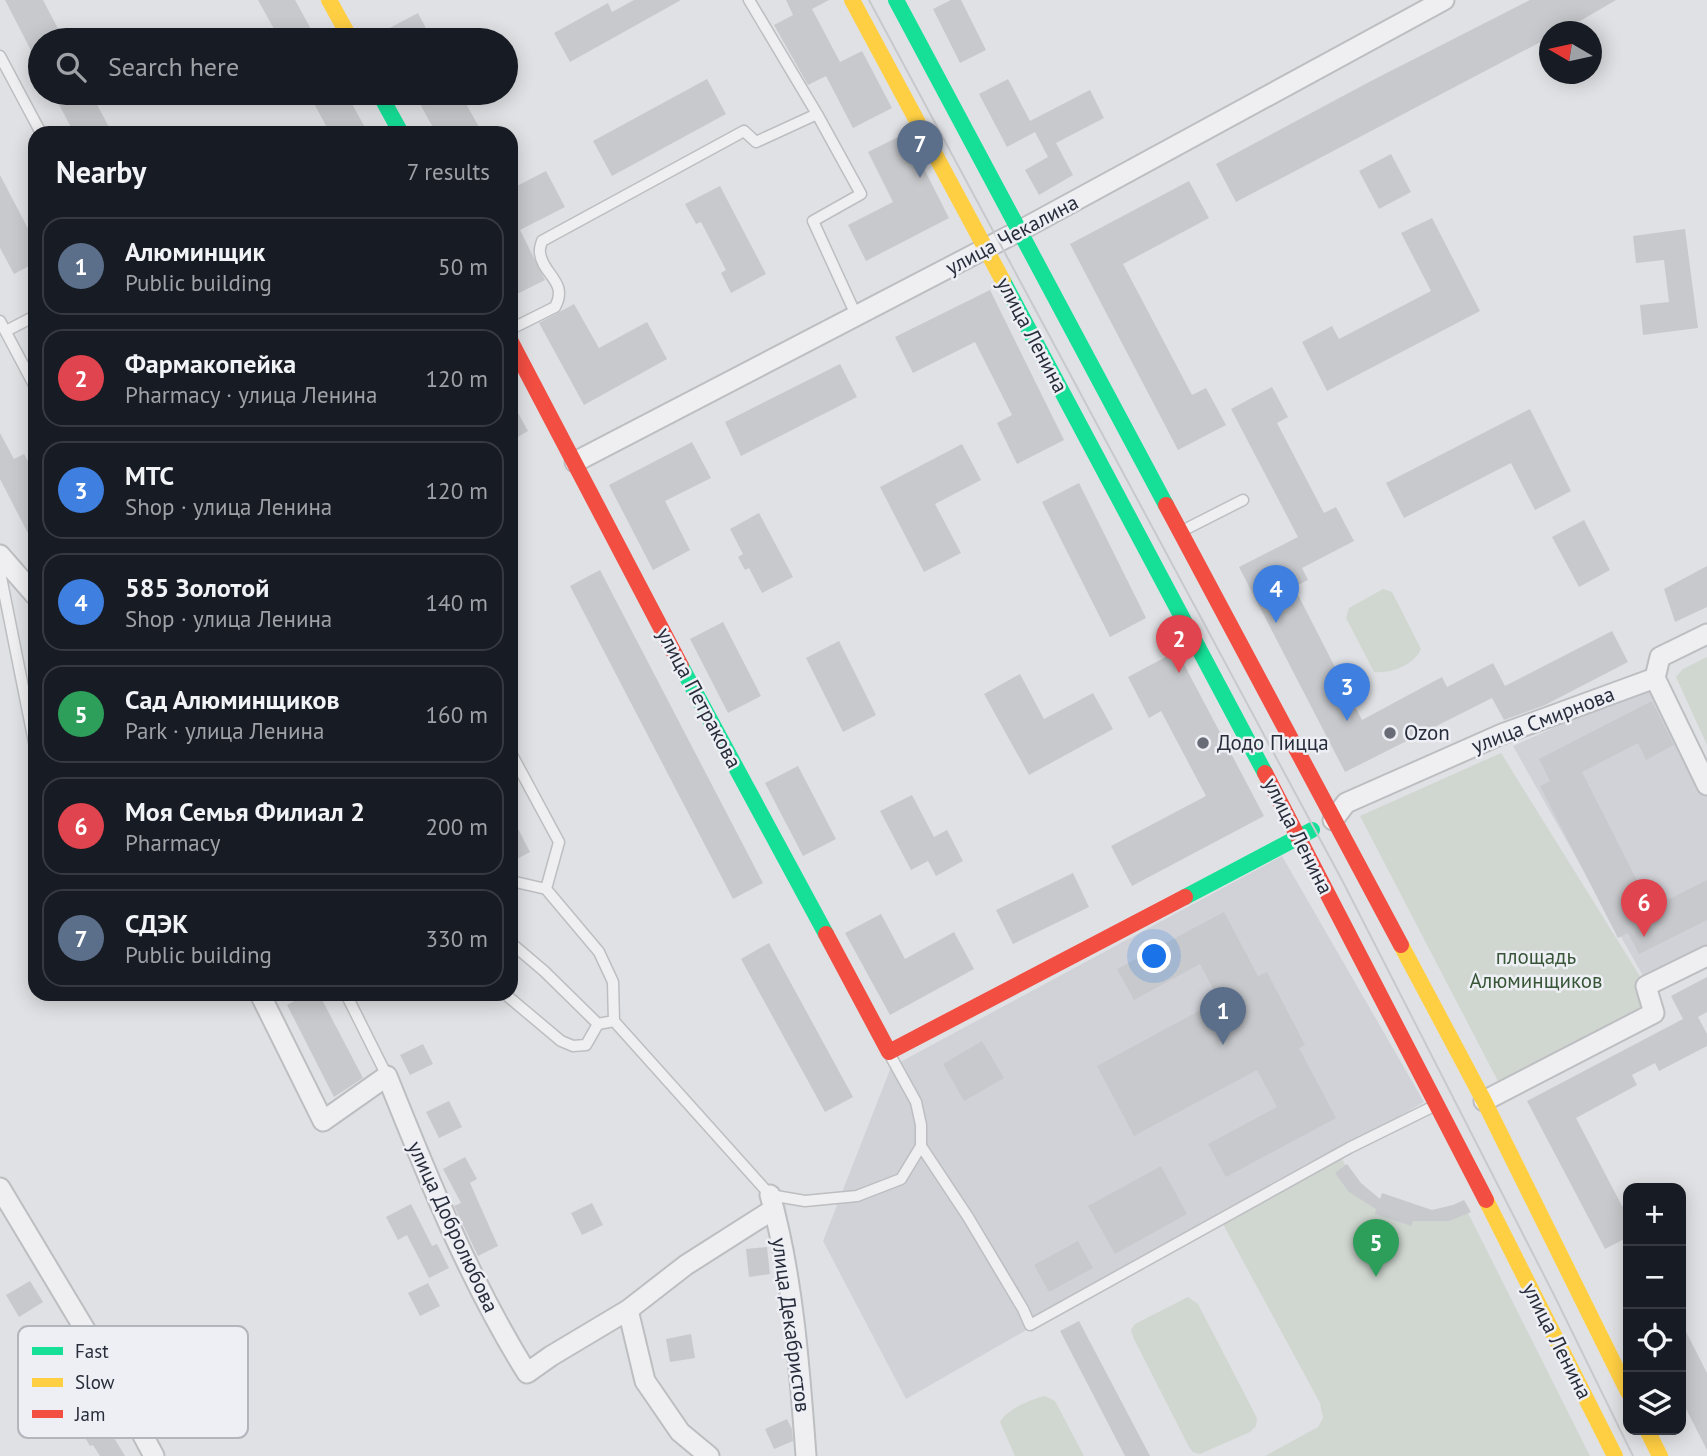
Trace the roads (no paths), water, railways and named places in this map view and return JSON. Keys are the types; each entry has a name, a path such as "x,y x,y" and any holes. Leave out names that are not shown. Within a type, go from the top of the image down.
{"main road":[{"path":"329,0 344,28"},
{"name":"улица Ленина","path":"852,0 1298,836 1615,1456"},
{"name":"улица Ленина","path":"897,0 1484,1101 1623,1382"},
{"path":"386,105 397,126"},
{"name":"улица Петракова","path":"518,355 656,619 889,1052"},
{"path":"889,1052 1333,820"},
{"path":"1650,1435 1660,1456"}],"street":[{"name":"улица Чекалина","path":"575,462 986,249 1433,3"},
{"path":"0,555 28,587"},
{"path":"1707,634 1660,657 1655,678 1707,785"},
{"name":"улица Смирнова","path":"1333,820 1346,803 1502,734 1655,678"},
{"path":"1484,1101 1654,1013 1646,986 1707,956"},
{"path":"263,1001 323,1122 387,1076"},
{"name":"улица Добролюбова","path":"387,1076 458,1245 501,1331 527,1373 628,1310"},
{"path":"0,1188 83,1326"},
{"path":"709,1456 680,1432 645,1381 628,1310 772,1202"},
{"name":"улица Декабристов","path":"772,1202 785,1261 802,1399 806,1456"},
{"path":"144,1438 153,1456"}],"lane":[{"path":"750,0 861,194 813,221 856,315"},
{"path":"0,56 37,126"},
{"path":"518,326 555,307 559,300 559,289 540,254 542,241 744,131 756,142 817,114"},
{"path":"6,331 28,320"},
{"path":"0,321 28,373"},
{"path":"1180,532 1243,500"},
{"path":"0,572 28,712"},
{"path":"518,766 559,842 546,889"},
{"path":"518,883 546,889 599,951 613,982 614,1021 772,1202 857,1196 901,1180 921,1146 921,1125 916,1102 889,1052"},
{"path":"518,949 598,1024"},
{"path":"350,1001 387,1076"},
{"path":"513,1001 561,1041 573,1046 586,1045 598,1024 614,1021"},
{"path":"921,1146 968,1217 1030,1325 1349,1147 1437,1105"}],"tram line":[{"path":"869,0 1343,882 1633,1456"}],"place":[{"name":"СДЭК","path":"920,178"},
{"name":"585 Золотой","path":"1276,623"},
{"name":"Фармакопейка","path":"1179,673"},
{"name":"МТС","path":"1347,721"},
{"name":"Ozon","path":"1390,733"},
{"name":"Додо Пицца","path":"1203,743"},
{"name":"Моя Семья Филиал 2","path":"1644,937"},
{"name":"Алюминщик","path":"1223,1045"},
{"name":"Сад Алюминщиков","path":"1376,1277"}],"park label":[{"name":"площадь Алюминщиков","path":"1536,969"}]}
